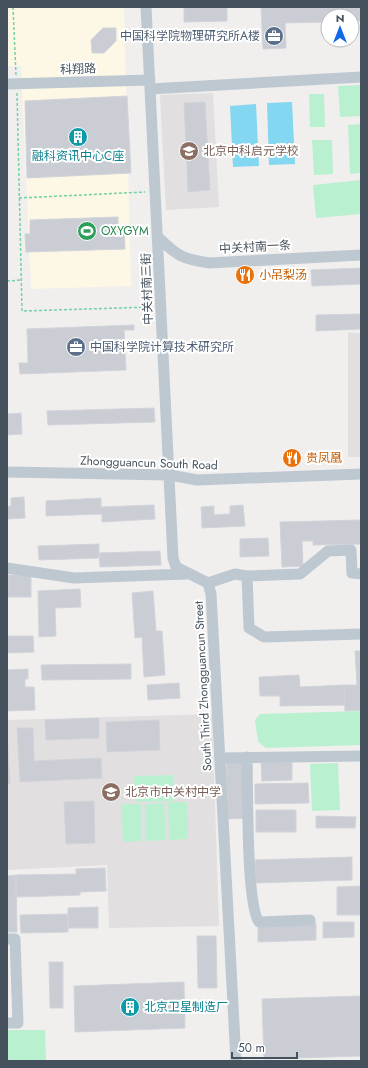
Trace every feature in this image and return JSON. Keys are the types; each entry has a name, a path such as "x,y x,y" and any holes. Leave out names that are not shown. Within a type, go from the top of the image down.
{"street":[{"name":"中关村南三街","path":"146,7 158,238 160,307 170,474"},
{"name":"科翔路","path":"12,84 150,85 361,76"},
{"name":"中关村南一条","path":"158,238 173,252 187,260 209,263 361,255"},
{"name":"Zhongguancun South Road","path":"7,472 170,474 197,480 361,474"},
{"path":"170,474 173,558 176,567 187,574 208,583 235,574 247,576 300,574 328,551 356,550 352,573 361,574"},
{"path":"7,568 74,578 187,574"},
{"path":"247,576 249,628 264,637 361,634"},
{"name":"South Third Zhongguancun Street","path":"208,583 211,594 236,1061"},
{"path":"220,758 361,756"},
{"path":"247,757 251,882 255,917 259,922 310,920"},
{"path":"7,939 16,939 12,983 18,1023 7,1023"}],"path":[{"path":"13,7 12,84 19,198 22,311 160,307"},
{"path":"19,198 155,192"},
{"path":"7,280 22,280"}],"shaded area":[{"path":"7,7 124,7 131,286 31,289 21,66 7,66"},
{"name":"北京中科启元学校","path":"213,93 219,207 166,210 160,95"},
{"path":"348,333 361,333 361,457 348,457"},
{"name":"北京市中关村中学","path":"212,714 219,926 109,928 107,865 7,870 7,720"}],"green space":[{"path":"361,85 361,116 340,117 338,86"},
{"path":"309,94 324,94 325,127 310,127"},
{"path":"361,124 361,173 350,174 348,125"},
{"path":"312,140 332,140 333,174 314,175"},
{"path":"361,180 361,214 316,218 313,185"},
{"path":"361,711 361,745 266,748 258,742 255,720 260,714"},
{"path":"338,763 340,810 312,811 310,764"},
{"path":"173,775 174,801 135,802 134,776"},
{"path":"168,802 187,802 188,839 169,840"},
{"path":"164,803 166,840 146,841 145,804"},
{"path":"121,804 141,804 142,841 123,842"},
{"path":"7,1030 45,1030 46,1061 7,1061"}],"water":[{"path":"292,102 295,164 269,165 267,103"},
{"path":"256,104 259,166 233,167 230,106"}],"building":[{"path":"184,7 227,7 227,21 184,22"},
{"name":"中国科学院物理研究所A楼","path":"261,7 361,7 361,21 360,8 320,8 320,22 285,23 286,48 263,49"},
{"path":"103,28 116,28 116,41 104,53 92,53 91,40"},
{"name":"融科资讯中心C座","path":"127,96 131,173 27,178 25,101"},
{"path":"205,102 210,190 188,192 184,103"},
{"path":"118,217 118,228 124,228 125,249 26,252 25,234 30,234 30,220"},
{"path":"361,268 361,284 312,286 311,270"},
{"path":"361,314 361,329 316,331 316,315"},
{"name":"中国科学院计算技术研究所","path":"134,325 134,330 124,330 126,370 20,374 19,363 28,363 27,329"},
{"path":"154,408 155,422 48,425 47,411"},
{"path":"21,413 22,434 7,435 7,414"},
{"path":"24,497 25,518 7,519 7,507 11,506 11,498"},
{"path":"101,498 101,507 154,505 155,519 102,522 102,514 46,516 46,501"},
{"path":"243,505 245,526 202,528 201,507 214,506 214,515 230,514 230,506"},
{"path":"361,520 361,544 313,545 313,541 302,541 303,566 282,567 280,522"},
{"path":"268,538 269,556 240,557 240,539"},
{"path":"99,544 99,558 39,560 38,546"},
{"path":"160,551 161,565 100,567 99,553"},
{"path":"8,575 31,575 31,597 8,597"},
{"path":"80,589 81,607 55,608 56,636 39,637 38,591"},
{"path":"153,591 156,631 162,631 165,675 144,677 142,637 135,638 132,593"},
{"path":"7,636 33,636 34,652 7,653"},
{"path":"355,651 361,651 361,710 345,711 344,685 357,685"},
{"path":"131,664 131,679 42,680 41,665"},
{"path":"28,669 28,679 25,679 25,687 34,687 35,710 7,711 7,670"},
{"path":"299,675 300,687 344,685 345,705 280,706 280,696 260,696 259,677"},
{"path":"179,683 180,698 148,700 147,685"},
{"path":"99,718 99,738 46,740 45,720"},
{"path":"159,720 160,750 107,752 106,722"},
{"path":"17,728 33,728 34,761 101,758 102,778 20,782"},
{"path":"7,731 10,784 7,784"},
{"path":"245,761 247,818 228,819 226,762"},
{"path":"292,762 292,780 262,781 261,763"},
{"path":"308,783 309,803 255,804 255,784"},
{"path":"94,801 95,843 66,844 64,802"},
{"path":"256,810 296,810 296,832 256,832"},
{"path":"316,816 356,817 355,828 316,828"},
{"path":"352,857 352,880 256,883 255,860"},
{"path":"105,868 106,891 80,892 80,895 16,897 16,875 76,874 76,869"},
{"path":"16,875 17,932 7,932 7,876"},
{"path":"361,886 361,915 337,915 337,887"},
{"path":"98,907 98,928 68,928 68,908"},
{"path":"68,914 68,932 21,933 20,915"},
{"path":"323,922 354,922 354,937 323,938"},
{"path":"316,923 316,940 258,942 258,925"},
{"path":"197,936 216,936 217,988 198,988"},
{"path":"49,962 63,962 63,1008 50,1008"},
{"name":"北京卫星制造厂","path":"184,982 185,1028 75,1032 74,986"},
{"path":"361,996 361,1056 264,1059 262,999"}],"place":[{"name":"中国科学院物理研究所A楼","path":"274,36"},
{"name":"融科资讯中心C座","path":"78,137"},
{"name":"北京中科启元学校","path":"189,151"},
{"name":"OXYGYM","path":"87,231"},
{"name":"小吊梨汤","path":"245,275"},
{"name":"中国科学院计算技术研究所","path":"76,347"},
{"name":"贵凤凰","path":"292,458"},
{"name":"北京市中关村中学","path":"111,792"},
{"name":"北京卫星制造厂","path":"130,1007"}]}
